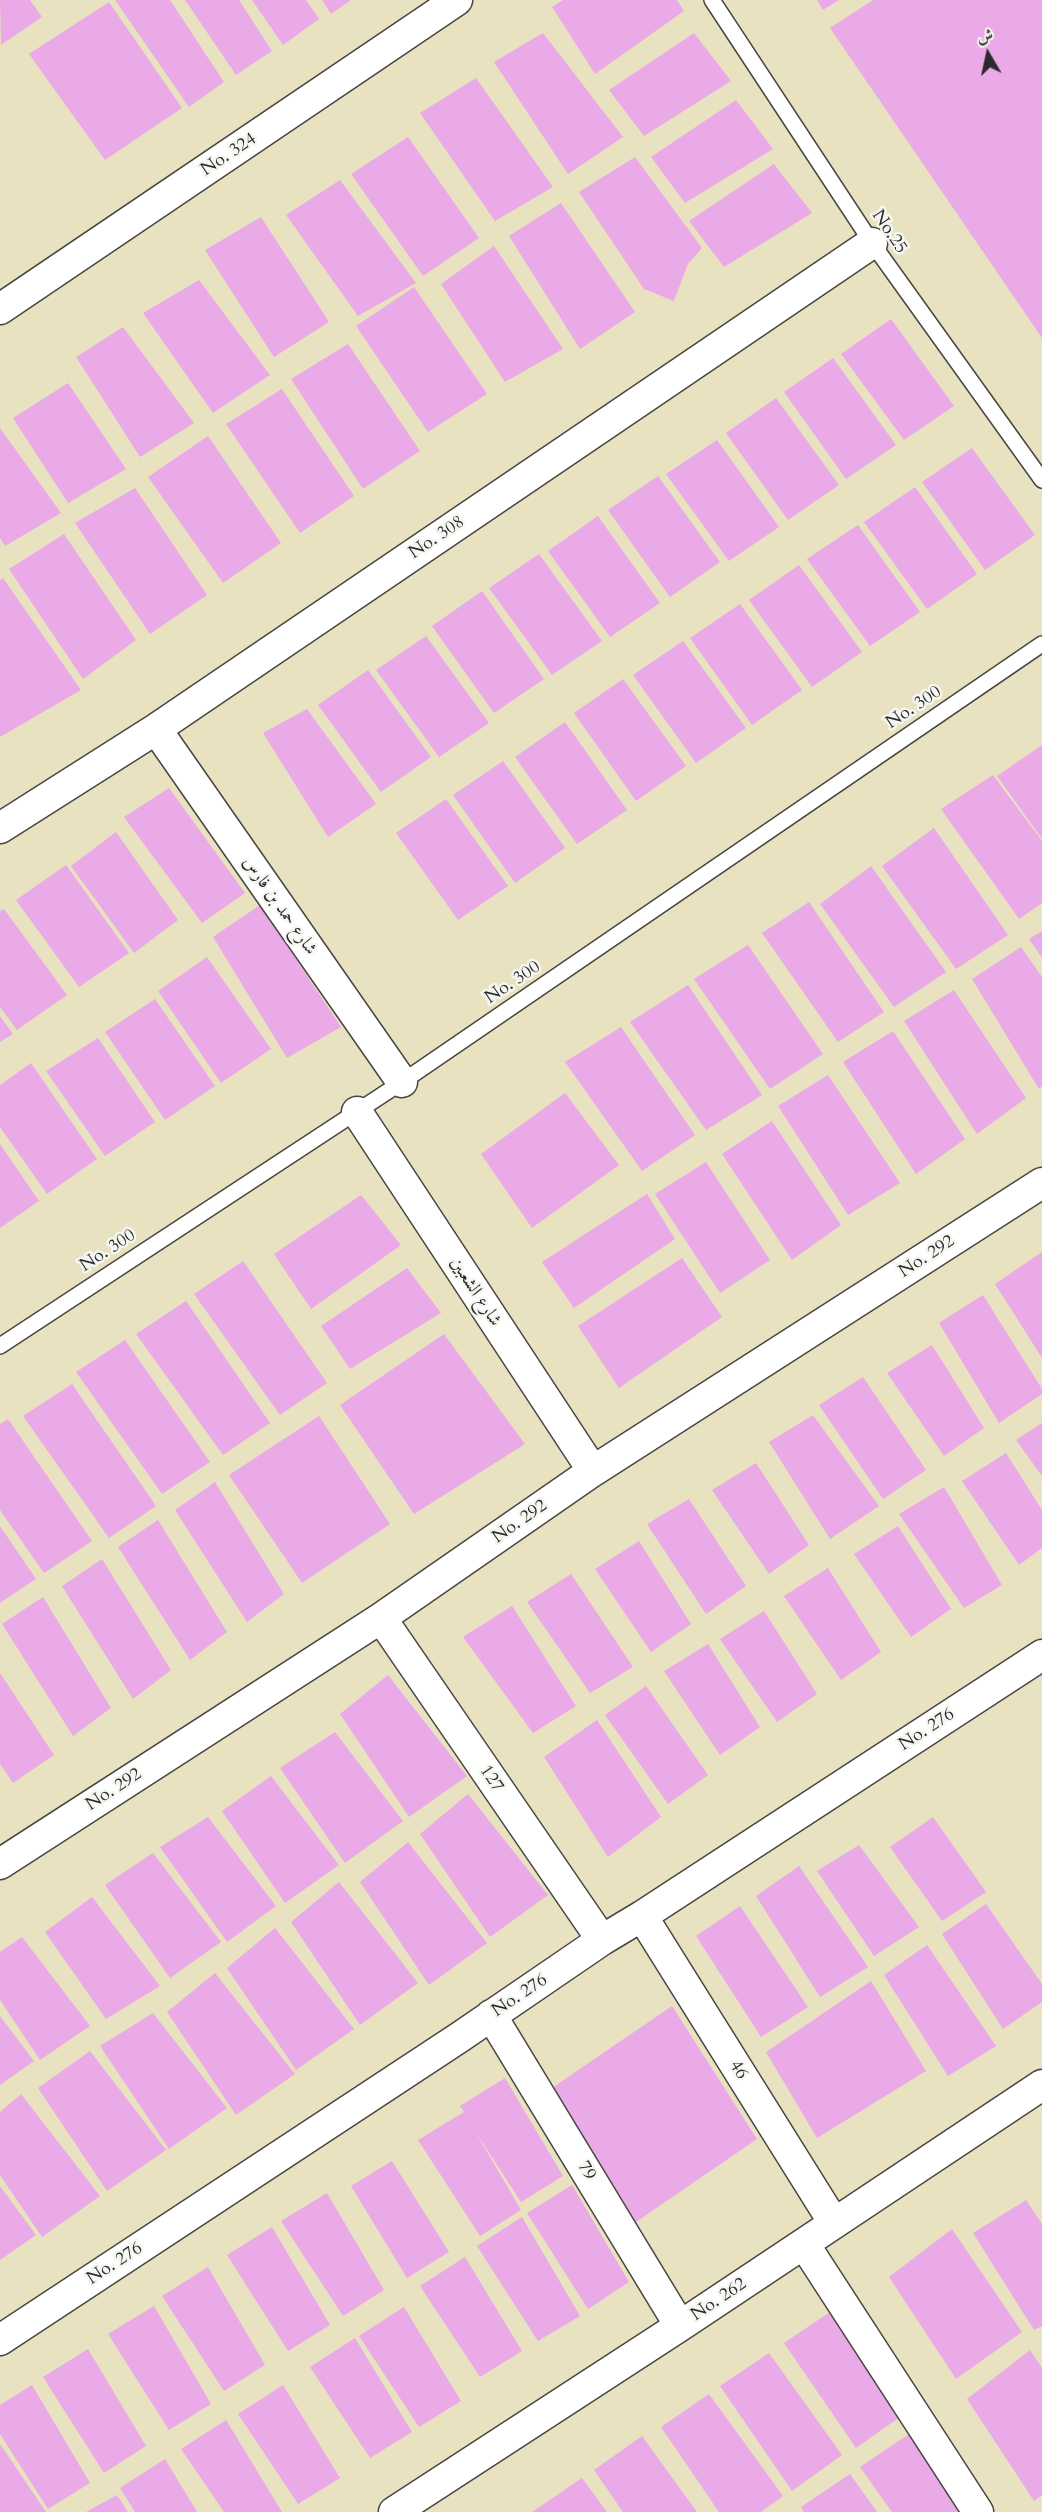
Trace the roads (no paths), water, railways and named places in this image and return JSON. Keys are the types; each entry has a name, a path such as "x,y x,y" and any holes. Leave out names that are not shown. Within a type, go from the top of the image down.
{"street":[{"name":"No. 324","path":"0,309 457,0"},
{"name":"No. 308","path":"0,828 156,729 872,243"},
{"name":"شارع حمد بن فارس","path":"156,729 402,1082"},
{"name":"شارع الشعبين","path":"357,1112 593,1471"},
{"name":"No. 292","path":"0,1864 381,1618 593,1471 1042,1183"},
{"name":"127","path":"381,1618 602,1940"},
{"name":"No. 276","path":"0,2340 602,1940 1042,1655"},
{"name":"46","path":"642,1916 834,2223"},
{"name":"79","path":"491,2015 680,2326"},
{"name":"No. 262","path":"394,2512 680,2326 1042,2085"},
{"path":"804,2244 978,2512"}],"lane":[{"name":"No.25","path":"712,0 872,243 1042,480"},
{"name":"No. 300","path":"0,1346 402,1082 1042,644"}]}
